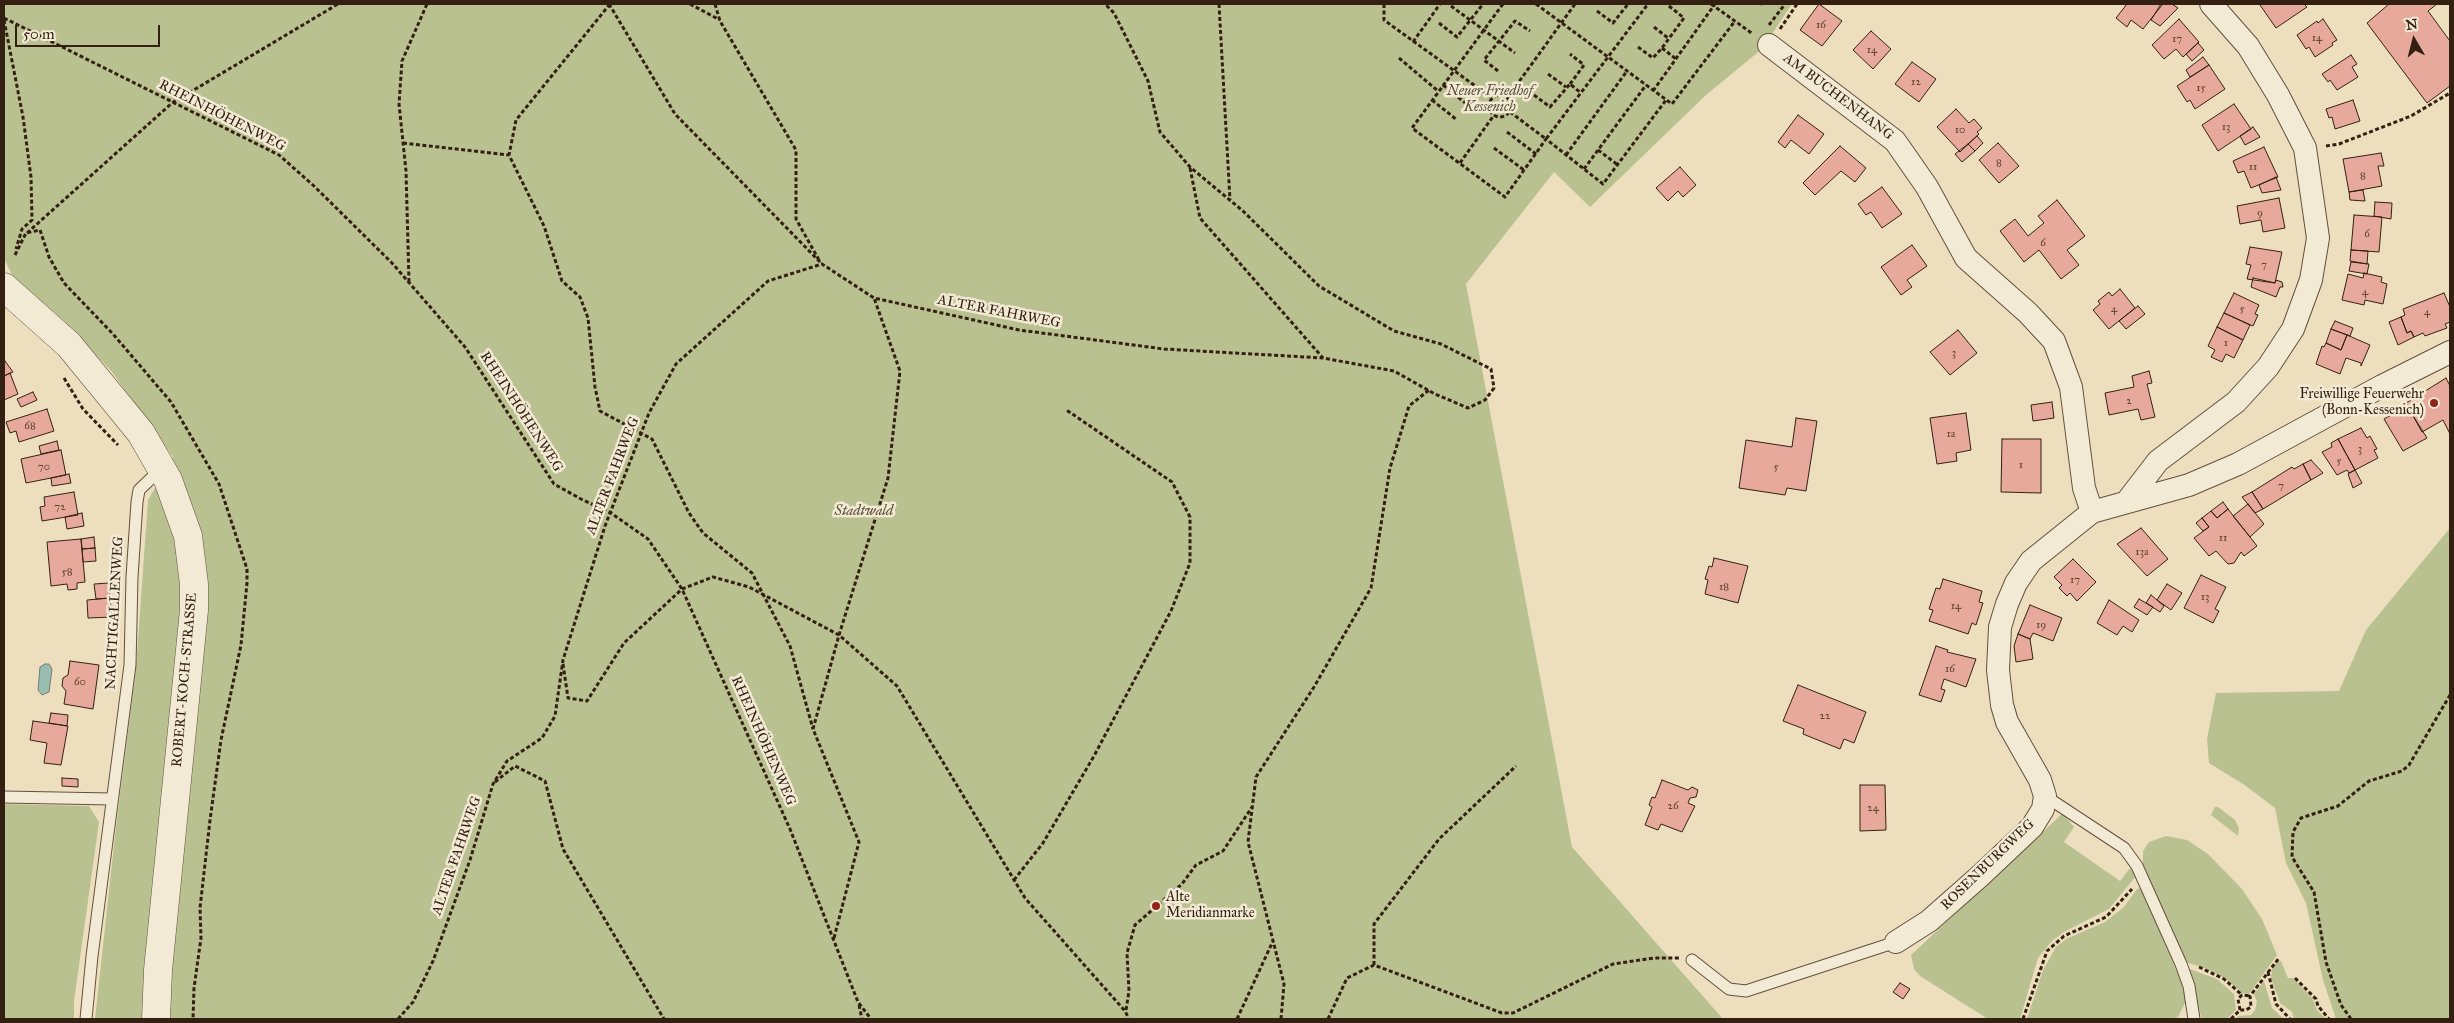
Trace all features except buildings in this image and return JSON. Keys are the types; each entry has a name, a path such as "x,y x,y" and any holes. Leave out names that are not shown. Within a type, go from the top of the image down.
{"street":[{"path":"2128,500 2158,461 2236,402 2268,367 2293,329 2311,280 2318,238 2305,148 2278,95 2248,46 2211,4"},
{"name":"AM BUCHENHANG","path":"1764,41 1895,141 1927,187 1966,258 2028,313 2054,342 2071,387 2084,488 2092,512"},
{"name":"ROBERT-KOCH-STRASSE","path":"6,288 69,345 142,433 162,468 181,511 188,536 194,584 194,610 160,951 156,1019"},
{"path":"2045,796 2040,780 2013,735 2002,705 1998,670 2000,627 2016,583 2031,561 2092,512 2128,500 2189,485 2238,464 2382,386 2450,352"},
{"name":"ROSENBURGWEG","path":"1896,942 1929,921 2032,827 2043,809 2045,796"}],"lane":[{"name":"NACHTIGALLENWEG","path":"86,1019 130,666 132,578 137,502 139,490 162,468"},
{"path":"2045,796 2124,848 2143,877 2189,986 2193,1015 2181,1019"},
{"path":"4,797 112,799"},
{"name":"ROSENBURGWEG","path":"1692,960 1729,989 1746,991 1896,942"}],"path":[{"path":"26,233 172,103 338,4"},
{"path":"409,282 403,143 399,104 402,61 427,4"},
{"path":"822,264 675,114 610,4 516,120 509,155 544,226 562,281 580,297 588,318 595,387 600,410 652,439 689,513 703,533 752,573 790,646 813,729 859,842 834,938"},
{"path":"690,4 720,21"},
{"path":"715,4 720,21 796,150 796,219 822,264"},
{"name":"ALTER FAHRWEG","path":"398,1019 413,1002 433,961 470,860 493,784 507,761 542,738 555,716 563,660 611,513 649,413 676,364 768,281 822,264 874,298 1019,330 1164,348 1323,358 1394,371 1468,408 1485,400 1494,388 1491,369 1441,344 1394,331 1319,286 1230,200 1190,167 1160,132 1148,81 1114,13 1105,4"},
{"path":"1219,4 1230,200"},
{"path":"1384,4 1384,20 1452,71 1492,98"},
{"path":"1413,42 1440,4"},
{"path":"1439,23 1457,37 1483,4"},
{"path":"1504,4 1452,71 1412,128 1505,197 1648,4"},
{"path":"1536,4 1672,104 1735,21"},
{"path":"1508,97 1575,4"},
{"path":"1597,11 1613,23 1628,4"},
{"path":"1653,90 1713,4 1764,41"},
{"path":"1764,41 1785,4"},
{"path":"1764,41 1797,4"},
{"path":"1451,6 1515,53"},
{"path":"1638,47 1653,58 1662,48 1684,18 1669,6"},
{"path":"4,19 24,117 31,176 32,211 32,220 22,229 6,288"},
{"name":"RHEINHÖHENWEG","path":"4,19 279,155 314,186 409,282 465,347 554,484 611,513 648,539 682,589 790,828 858,1002 871,1019"},
{"path":"1498,71 1484,60 1515,21 1530,32"},
{"path":"1654,27 1668,38"},
{"path":"1662,48 1676,59"},
{"path":"1534,95 1550,107 1584,65 1570,54"},
{"path":"1399,58 1438,91"},
{"path":"1566,155 1627,71"},
{"path":"1548,74 1566,87"},
{"path":"1443,84 1469,106"},
{"path":"1570,84 1581,93"},
{"path":"1584,169 1646,85"},
{"path":"2305,148 2338,144 2375,130 2411,116 2450,93"},
{"path":"1494,115 1489,107 1492,98 1500,94 1508,97 1511,104 1510,112"},
{"path":"1432,100 1457,120"},
{"path":"1510,112 1603,184 1666,100"},
{"path":"1494,115 1503,116 1510,112"},
{"path":"1460,163 1494,115"},
{"path":"1507,132 1536,154"},
{"path":"403,143 509,155"},
{"path":"1494,148 1524,170"},
{"path":"1598,150 1618,165"},
{"path":"1190,167 1200,218 1323,358"},
{"path":"813,729 839,635 888,478 900,371 874,298"},
{"path":"1281,1019 1284,984 1248,842 1256,777 1314,687 1371,588 1390,468 1409,406 1430,390"},
{"path":"1014,880 1043,843 1094,756 1171,612 1190,563 1190,517 1172,482 1065,410"},
{"path":"563,660 568,698 587,701 624,643 682,589 713,577 749,587 839,635 897,686 1024,898 1126,1011 1129,1019"},
{"path":"2352,1019 2341,1005 2326,962 2314,892 2292,857 2293,832 2301,818 2338,806 2369,781 2402,771 2409,765 2432,722 2450,695"},
{"path":"493,784 515,766 545,781 563,849 664,1019"},
{"path":"1374,965 1374,924 1439,839 1516,766"},
{"path":"1126,1011 1129,991 1127,954 1135,925 1182,884 1196,866 1223,851 1253,806"},
{"path":"2023,1019 2047,951 2064,936 2106,917 2143,877"},
{"path":"1237,1019 1273,940"},
{"path":"1328,1019 1347,978 1374,965 1502,1013 1514,1013 1613,964 1654,958 1692,960"},
{"path":"2231,1019 2240,1010 2246,1010 2251,1007 2250,996 2279,958"},
{"path":"2181,964 2195,966 2224,979 2242,996 2250,996"},
{"path":"2267,972 2276,1004 2290,1019"},
{"path":"2295,978 2316,999 2318,1006 2329,1019"},
{"path":"2240,1010 2238,999 2242,996"},
{"path":"858,1002 862,1019"}],"green space":[{"name":"Stadtwald","path":"4,4 1792,4 1762,49 1706,95 1590,207 1554,172 1466,284 1572,847 1723,1019 95,1019 136,668 148,500 173,457 112,372 63,320 13,277 4,258"},
{"path":"2450,528 2450,1019 2336,1019 2323,980 2306,903 2286,863 2275,808 2243,784 2209,763 2207,739 2216,693 2339,691 2366,630"},
{"path":"4,804 89,806 99,822 74,1001 74,1019 4,1019"},
{"path":"2215,807 2218,807 2235,820 2239,828 2238,836 2211,815"},
{"path":"2063,813 2074,827 2064,842 2120,881 2130,868 2136,876 2109,909 2064,932 2052,941 2038,958 2020,1019 1988,1019 1920,976 1914,969 1911,955"},
{"path":"2166,836 2187,840 2208,854 2242,889 2262,919 2277,955 2249,994 2242,993 2225,978 2205,968 2185,962 2143,864 2143,851 2149,842"},
{"path":"2141,888 2181,981 2186,1001 2178,1017 2172,1019 2027,1019 2043,970 2056,947 2066,939 2105,922 2124,907 2137,889"},
{"path":"2277,961 2281,961 2288,978 2293,978 2313,999 2317,1010 2326,1019 2294,1019 2292,1012 2280,1003 2271,978 2272,968"},
{"path":"2187,968 2217,979 2234,994 2236,1010 2227,1019 2202,1019"},
{"path":"2264,981 2272,1008 2284,1019 2236,1019 2238,1016 2251,1015 2255,1010 2257,1002 2254,994"}],"water":[{"path":"49,664 52,669 49,692 42,695 38,690 40,667"}],"place":[{"name":"Freiwillige Feuerwehr (Bonn-Kessenich)","path":"2434,403"},
{"name":"Alte Meridianmarke","path":"1156,906"}],"park label":[{"name":"Neuer Friedhof Kessenich","path":"1490,100"}]}
